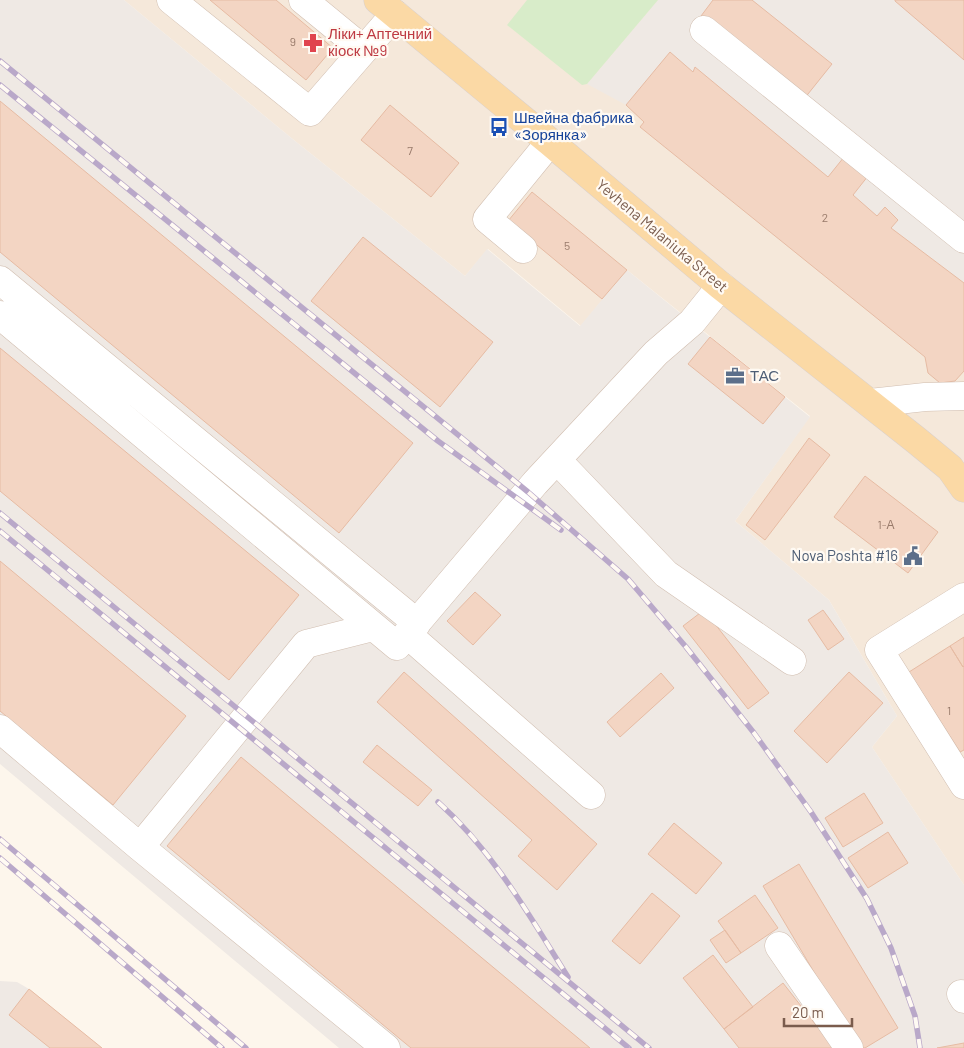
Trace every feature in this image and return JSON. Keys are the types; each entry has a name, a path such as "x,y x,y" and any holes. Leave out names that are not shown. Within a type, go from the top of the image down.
{"main road":[{"name":"Yevhena Malaniuka Street","path":"387,7 721,286 870,403 959,477"}],"lane":[{"path":"171,0 310,112 364,50 387,7"},
{"path":"303,0 364,50"},
{"path":"704,30 964,239"},
{"path":"523,249 487,219 550,142"},
{"path":"0,280 412,629 591,795"},
{"path":"0,316 397,646 535,483 656,353 692,322 721,286"},
{"path":"870,403 926,397 964,396"},
{"path":"557,460 666,574 792,661"},
{"path":"964,598 879,650 964,785"},
{"path":"140,846 306,644 373,626"},
{"path":"0,729 386,1048"},
{"path":"780,946 849,1048"}],"shaded area":[{"path":"0,0 124,0 295,141 465,276 487,249 580,326 627,270 710,337 689,364 763,424 785,397 810,417 735,521 829,600 897,716 872,747 964,885 964,1048 339,1048 0,764"},
{"path":"124,0 964,0 964,885 872,747 897,716 829,600 735,521 810,416 627,270 581,326 488,249 465,276 295,141"},
{"path":"658,0 964,0 964,371 955,381 940,383 928,373 925,357 640,127 644,122 626,105 587,84"},
{"path":"0,981 17,982 29,989 102,1048 0,1048"}],"green space":[{"path":"527,0 658,0 587,84 582,85 507,25"}],"building":[{"path":"210,0 276,0 333,48 306,80"},
{"path":"713,0 752,0 832,64 804,99 701,16"},
{"path":"964,0 964,60 895,1"},
{"path":"670,52 693,72 695,67 828,177 844,157 868,176 853,195 877,216 885,207 898,220 891,228 964,283 964,371 955,381 940,383 928,373 925,357 640,127 644,122 626,105"},
{"path":"0,101 413,443 339,533 0,252"},
{"path":"390,105 459,163 431,197 361,140"},
{"path":"532,192 627,270 602,299 508,221"},
{"path":"363,237 493,342 440,407 311,301"},
{"path":"710,337 785,397 763,424 688,364"},
{"path":"0,348 299,595 229,680 0,491"},
{"path":"809,438 830,455 765,540 746,525"},
{"path":"865,476 938,532 908,573 834,517"},
{"path":"0,561 186,716 113,805 0,711"},
{"path":"475,592 501,615 473,645 447,621"},
{"path":"704,610 769,693 748,709 683,626"},
{"path":"823,610 844,639 828,650 808,620"},
{"path":"964,637 964,666 963,667 950,646"},
{"path":"950,646 964,666 964,750 960,752 909,672"},
{"path":"404,672 597,844 557,890 518,856 532,840 377,702"},
{"path":"849,672 883,703 827,763 794,731"},
{"path":"661,673 674,688 620,737 607,722"},
{"path":"377,745 432,790 418,806 363,762"},
{"path":"241,757 590,1048 411,1048 167,846"},
{"path":"864,793 883,823 843,847 825,818"},
{"path":"674,823 722,863 696,894 648,854"},
{"path":"888,832 908,863 868,888 848,858"},
{"path":"799,864 898,1028 865,1048 859,1048 763,886"},
{"path":"652,893 680,916 640,964 612,941"},
{"path":"755,895 778,928 741,953 718,921"},
{"path":"725,930 741,953 726,963 710,940"},
{"path":"713,955 753,1007 724,1029 683,978"},
{"path":"783,983 834,1048 739,1048 724,1029"},
{"path":"29,989 102,1048 50,1048 9,1015"},
{"path":"964,1043 964,1048 937,1048"}],"railway":[{"path":"0,61 528,492 628,579 686,647 754,733 811,812 867,899 891,948 915,1016 920,1048"},
{"path":"0,85 438,441 561,530"},
{"path":"0,513 649,1048"},
{"path":"0,531 629,1048"},
{"path":"438,802 458,821 493,863 524,907 568,977"},
{"path":"0,839 246,1048"},
{"path":"0,858 222,1048"}],"place":[{"name":"Ліки+ Аптечний кіоск №9","path":"313,43"},
{"name":"Швейна фабрика «Зорянка»","path":"499,127"},
{"name":"ТАС","path":"735,376"},
{"name":"Nova Poshta #16","path":"913,556"}]}
